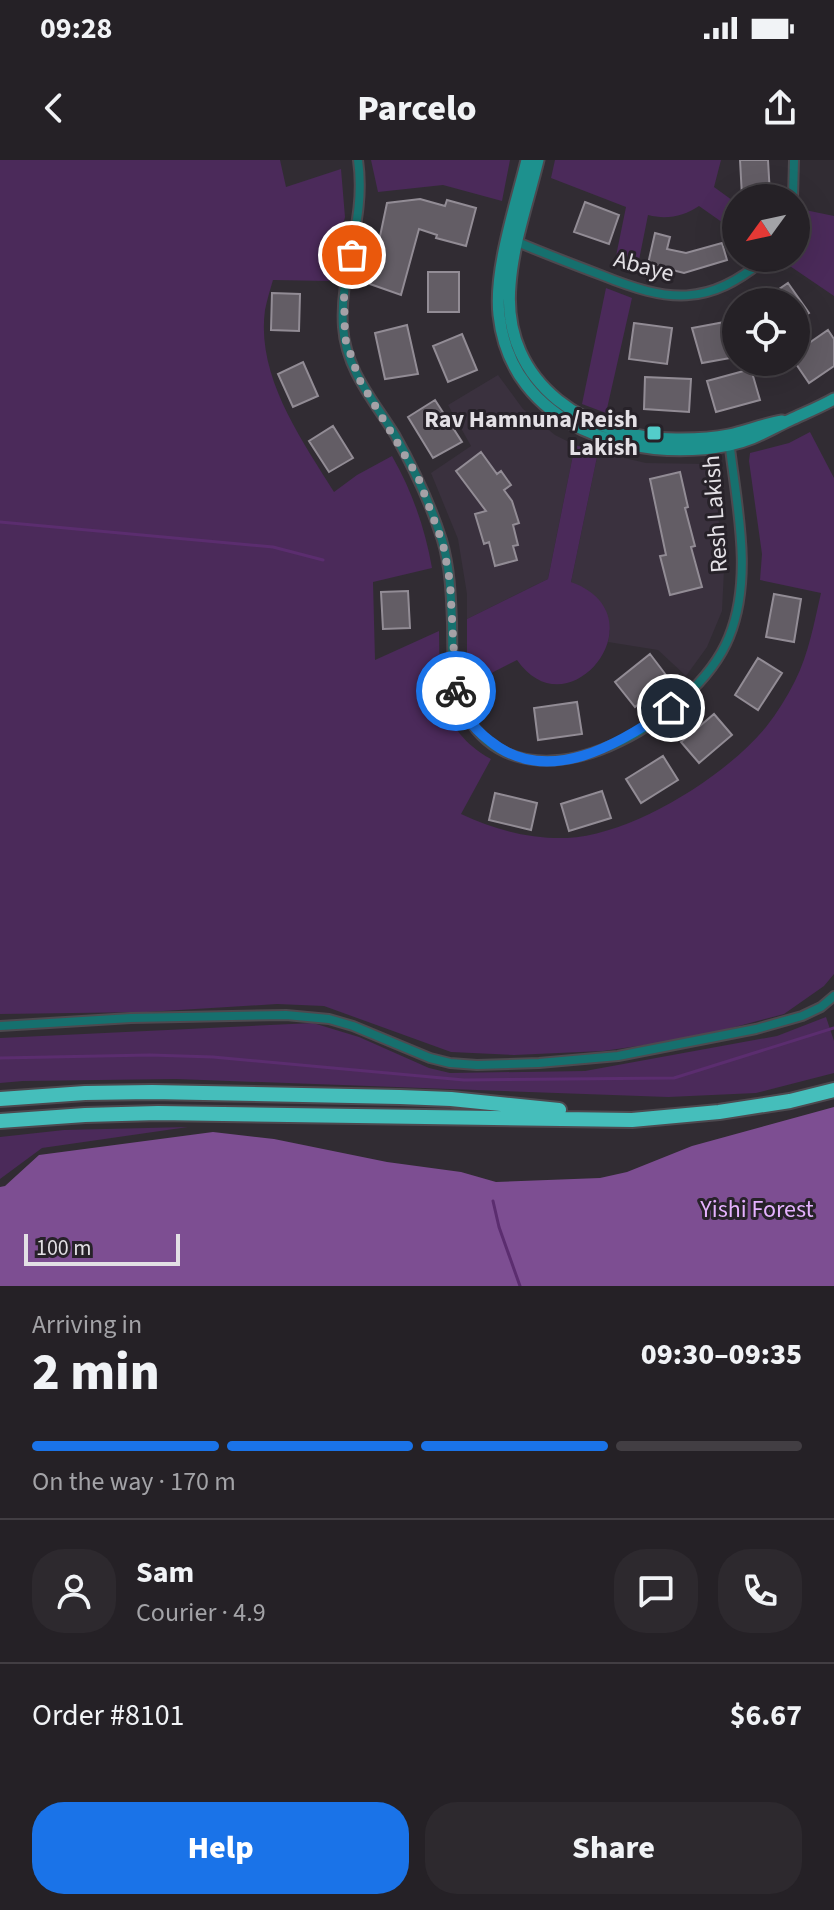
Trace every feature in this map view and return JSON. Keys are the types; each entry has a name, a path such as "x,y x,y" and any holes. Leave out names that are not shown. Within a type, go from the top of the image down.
{"highway":[{"path":"0,1121 158,1113 667,1118 790,1101 834,1090"},
{"path":"0,1099 152,1092 400,1097 667,1118"}],"street":[{"name":"Resh Lakish","path":"358,160 360,212 344,295 345,338 359,379 418,477 432,510 443,544 450,582 457,698 476,730 498,748 539,761 564,760 595,753 671,708 694,689 712,668 729,639 740,584 740,538 729,440"},
{"path":"513,241 527,160"},
{"path":"538,160 499,285 501,327 518,371 545,403 576,427 622,445 657,450 762,435 834,399"},
{"path":"793,184 794,160"},
{"name":"Abaye","path":"513,241 632,288 665,296 717,290 748,272"},
{"path":"0,1026 131,1018 310,1016 353,1026 430,1058 450,1063 539,1063 618,1056 756,1029 802,1016 834,996"}],"shaded area":[{"path":"0,160 280,160 286,187 341,169 345,217 329,281 273,280 265,310 267,359 274,383 295,429 334,492 392,456 406,483 422,524 432,568 373,582 375,660 439,631 442,687 451,720 473,747 491,759 461,814 487,825 553,838 593,834 620,826 648,815 702,783 727,765 766,727 800,670 821,593 760,580 762,554 750,453 789,443 810,432 834,478 834,974 824,986 784,1014 694,1038 603,1051 514,1055 451,1052 324,1006 277,1004 147,1012 0,1014"},
{"path":"371,160 510,160 502,201 443,185 378,192"},
{"path":"555,160 721,160 714,187 722,193 722,222 699,206 675,216 648,215 637,270 615,261 626,207 551,178"},
{"path":"810,211 834,216 834,296 799,272 810,272"},
{"path":"606,288 632,298 606,413 582,404"},
{"path":"498,375 523,409 555,435 575,445 548,579 467,619 467,594 458,539 431,473 471,446 448,405"},
{"path":"575,445 598,452 571,582 597,598 609,619 608,641 598,662 581,677 560,684 538,680 517,660 470,684 467,619 548,579"},
{"path":"598,452 646,463 705,464 713,467 724,570 722,611 707,647 686,676 658,650 608,642 610,631 605,609 598,599 571,582"},
{"path":"826,1017 834,1041 834,1073 756,1093 668,1097 176,1079 0,1083 0,1038 313,1023 359,1037 429,1068 450,1073 585,1071 777,1036"},
{"path":"188,1127 42,1148 0,1179 0,1137 64,1130"}],"green space":[{"name":"Yishi Forest","path":"834,1107 834,1286 0,1286 0,1187 39,1155 213,1132 274,1139 387,1162 461,1172 496,1182 600,1178 627,1172 692,1146"}],"building":[{"path":"740,160 768,160 769,184 741,184"},
{"path":"420,199 445,206 447,200 476,208 466,246 436,238 437,235 419,229 401,295 370,284 387,203"},
{"path":"585,202 619,215 609,244 574,232"},
{"path":"655,233 670,237 667,249 686,253 722,243 722,262 684,273 648,264"},
{"path":"428,272 459,272 459,312 428,312"},
{"path":"272,293 300,294 299,331 271,330"},
{"path":"722,322 722,359 702,363 692,328"},
{"path":"634,323 672,328 667,364 629,359"},
{"path":"407,325 418,374 385,379 375,333"},
{"path":"828,330 834,339 834,366 809,383 804,376 810,376 810,342"},
{"path":"462,334 477,370 448,382 433,346"},
{"path":"303,362 318,396 293,407 278,374"},
{"path":"725,376 753,376 760,400 716,412 707,381"},
{"path":"645,377 691,379 689,412 644,409"},
{"path":"435,400 462,442 433,458 408,417"},
{"path":"333,426 353,458 329,472 309,441"},
{"path":"481,452 497,474 501,471 511,485 504,490 512,501 519,523 513,525 518,545 513,546 517,560 495,566 489,542 484,544 475,514 486,511 456,471"},
{"path":"680,472 695,546 691,547 702,587 670,595 660,556 666,555 650,479"},
{"path":"408,591 410,628 383,629 381,592"},
{"path":"774,594 801,599 794,642 766,637"},
{"path":"650,654 669,679 635,707 615,682"},
{"path":"758,658 782,673 758,710 735,695"},
{"path":"577,702 582,734 538,740 534,708"},
{"path":"714,714 732,735 699,763 681,742"},
{"path":"663,756 678,780 641,803 626,779"},
{"path":"602,791 611,818 569,831 561,804"},
{"path":"495,793 537,803 531,830 489,820"}],"waterway":[{"path":"0,522 273,547 323,560"},
{"path":"0,1058 213,1057 464,1080 674,1078 834,1028"},
{"path":"493,1201 520,1286"}],"way so far":[{"path":"352,255 344,295 345,338 359,379 418,477 443,544 450,582 456,691"}],"place":[{"name":"Rav Hamnuna/Reish Lakish","path":"654,433"}],"route":[{"path":"456,691 462,708 476,730 498,748 530,760 564,760 595,753 671,708"}]}
